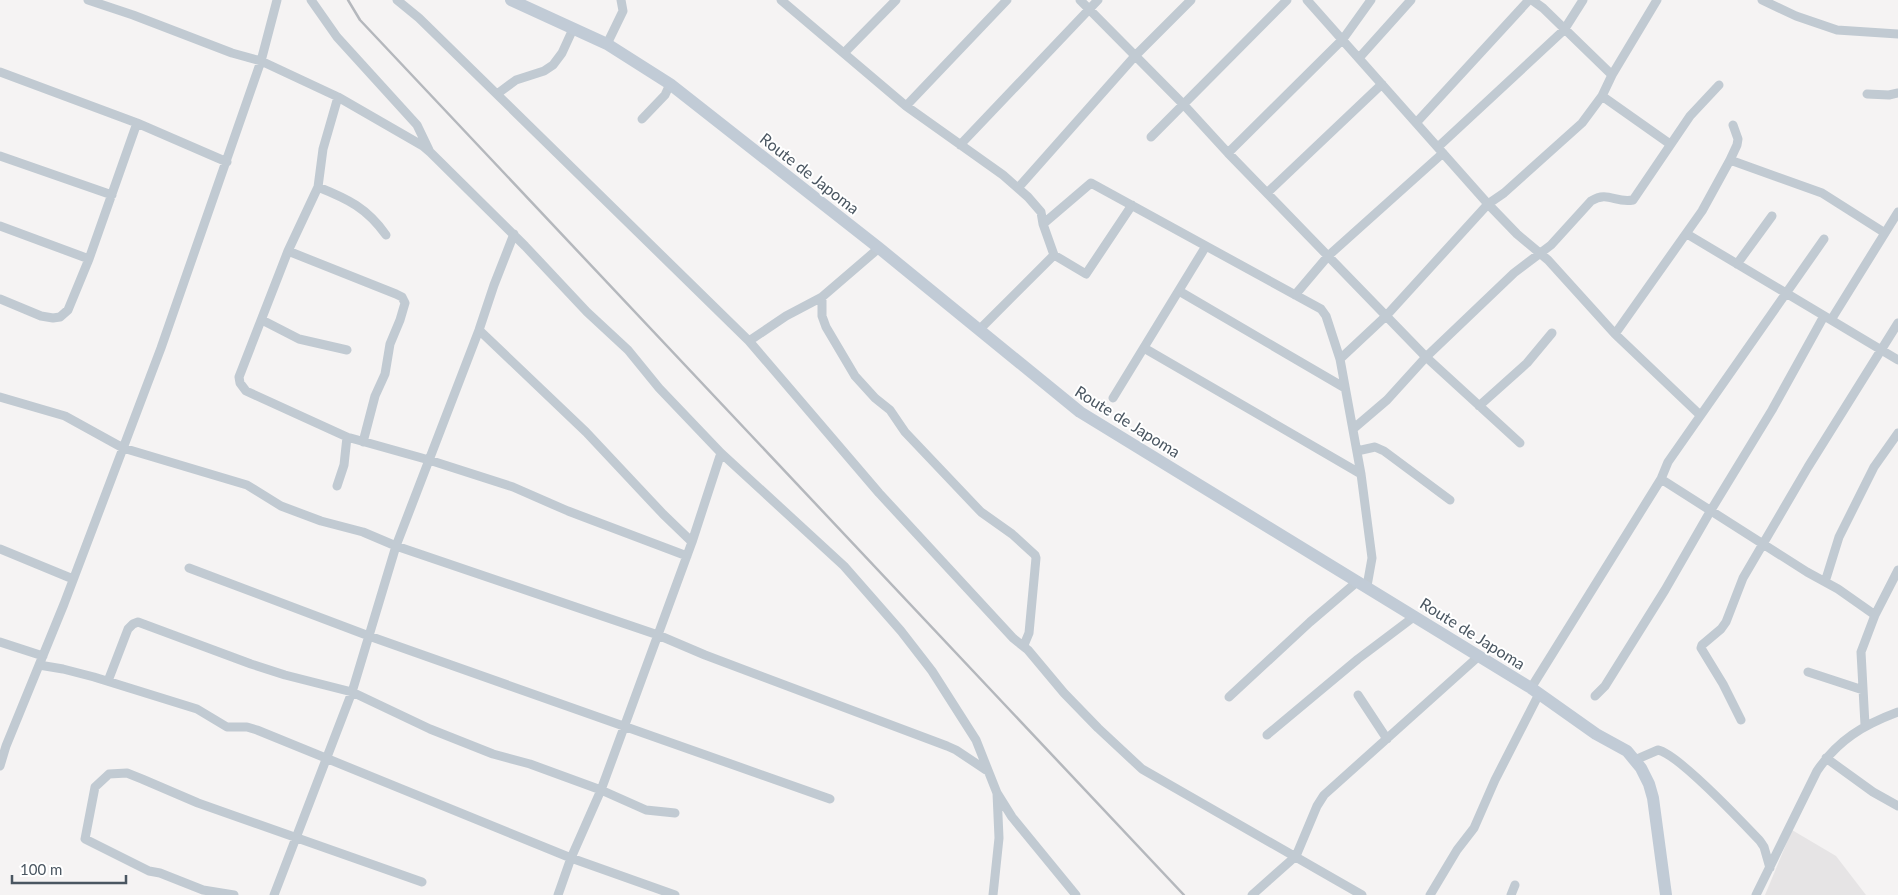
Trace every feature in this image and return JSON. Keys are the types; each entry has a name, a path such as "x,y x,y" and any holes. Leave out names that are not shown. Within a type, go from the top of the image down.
{"street":[{"path":"88,0 133,14 232,53 261,62 338,98 423,146 430,152 514,234 581,306 628,350 659,388 721,453 844,566 901,631 966,722 976,740 996,793 1012,817 1076,895"},
{"path":"0,766 161,348 261,62 277,0"},
{"path":"311,0 337,37 417,125 430,152"},
{"path":"398,0 419,18 749,342 923,542 1014,638 1024,645 1071,700 1098,728 1142,769 1362,895"},
{"name":"Route de Japoma","path":"511,0 607,44 670,84 880,248 1080,412 1415,616 1535,691 1596,734 1627,751 1649,784 1653,798 1666,895"},
{"path":"607,44 623,11 621,0"},
{"path":"844,53 896,0"},
{"path":"906,106 1007,0"},
{"path":"1080,0 1184,105 1228,153 1426,357 1520,443"},
{"path":"960,145 1098,0"},
{"path":"1018,188 1135,56 1192,0"},
{"path":"1151,137 1286,0"},
{"path":"1307,0 1488,204 1517,234 1540,253 1615,334 1700,415"},
{"path":"1228,153 1343,39 1371,0"},
{"path":"1359,58 1411,0"},
{"path":"1416,123 1531,0 1543,8 1612,75"},
{"path":"1295,295 1328,256 1564,30 1583,0"},
{"path":"1340,359 1386,316 1488,204 1504,194 1582,123 1602,96 1612,75 1657,0"},
{"path":"1762,0 1796,16 1837,30 1898,34"},
{"path":"786,2 906,106 1003,175 1018,188 1041,212 1043,224 1054,254 1086,274 1132,205"},
{"path":"497,94 516,80 544,71 553,65 562,53 573,29"},
{"path":"0,72 137,123 227,162"},
{"path":"642,119 665,95 670,84"},
{"path":"1267,193 1382,84"},
{"path":"1353,430 1387,400 1426,357 1514,273 1550,245 1591,201 1599,196 1614,198 1624,202 1633,200 1690,116 1719,85"},
{"path":"1867,94 1889,96 1898,93"},
{"path":"1602,96 1670,144"},
{"path":"338,98 324,149 318,187 288,251 239,377 240,384 246,392 347,437 429,460 513,487 568,511 686,556"},
{"path":"0,299 40,316 52,318 60,317 68,310 89,259 137,123"},
{"path":"1615,334 1687,234 1730,160 1738,139 1733,124"},
{"path":"0,156 112,195"},
{"path":"1730,160 1822,193 1885,233"},
{"path":"1043,224 1091,182 1322,309 1326,316 1340,359 1361,474 1372,558 1362,584 1310,622 1229,697"},
{"path":"318,187 347,199 363,209 375,220 386,235"},
{"path":"1596,696 1605,686 1666,590 1711,510 1827,318 1898,212"},
{"path":"1737,264 1772,216"},
{"path":"0,226 89,259"},
{"path":"274,895 352,692 396,546 480,330 494,285 514,234"},
{"path":"1687,234 1898,360"},
{"path":"1430,895 1457,850 1474,828 1535,691 1661,479 1668,462 1824,239"},
{"path":"1113,398 1206,246"},
{"path":"749,342 786,316 822,297 880,248"},
{"path":"288,251 396,294 402,297 405,302 390,344 386,369 363,442"},
{"path":"980,329 1054,254"},
{"path":"1179,291 1345,388"},
{"path":"822,297 822,316 826,327 855,376 875,398 890,410 905,432 982,512 1012,534 1035,555 1029,633 1024,645"},
{"path":"262,320 300,339 347,350"},
{"path":"1741,720 1723,684 1700,648 1726,622 1743,578 1808,467 1898,324"},
{"path":"480,330 586,432 692,542"},
{"path":"1479,406 1527,363 1552,333"},
{"path":"1144,348 1361,474"},
{"path":"0,397 65,416 123,448 248,485 281,506 321,521 363,532 396,546 658,635 947,746 986,770"},
{"path":"1826,582 1839,536 1874,467 1898,433"},
{"path":"337,486 344,465 347,437"},
{"path":"1357,451 1375,447 1384,450 1450,500"},
{"path":"558,895 571,858 602,790 692,542 721,453"},
{"path":"1661,479 1838,589 1874,615"},
{"path":"0,549 73,579"},
{"path":"189,568 369,636 830,800"},
{"path":"1865,725 1861,652 1874,615 1898,570"},
{"path":"1267,735 1358,659 1415,616"},
{"path":"108,682 128,629 132,624 138,622 251,664 310,682 352,692 430,729 493,754 530,764 602,790 646,810 675,812"},
{"path":"0,642 64,669 196,709 227,727 247,727 257,730 571,858 675,895"},
{"path":"1252,895 1296,856 1317,806 1324,796 1479,656"},
{"path":"1808,672 1863,690"},
{"path":"1358,695 1387,738"},
{"path":"1756,895 1813,778 1826,758 1846,739 1865,725 1898,712"},
{"path":"1634,760 1658,750 1669,754 1718,798 1760,841 1764,847 1770,868"},
{"path":"1826,758 1873,792 1898,806"},
{"path":"234,895 203,890 149,871 85,839 95,788 109,774 127,774 198,803 422,882"},
{"path":"993,895 999,838 996,793"},
{"path":"1510,895 1515,885"}],"shaded area":[{"path":"1792,830 1836,856 1866,895 1765,895"}],"railway":[{"path":"348,0 360,20 1184,895"}]}
